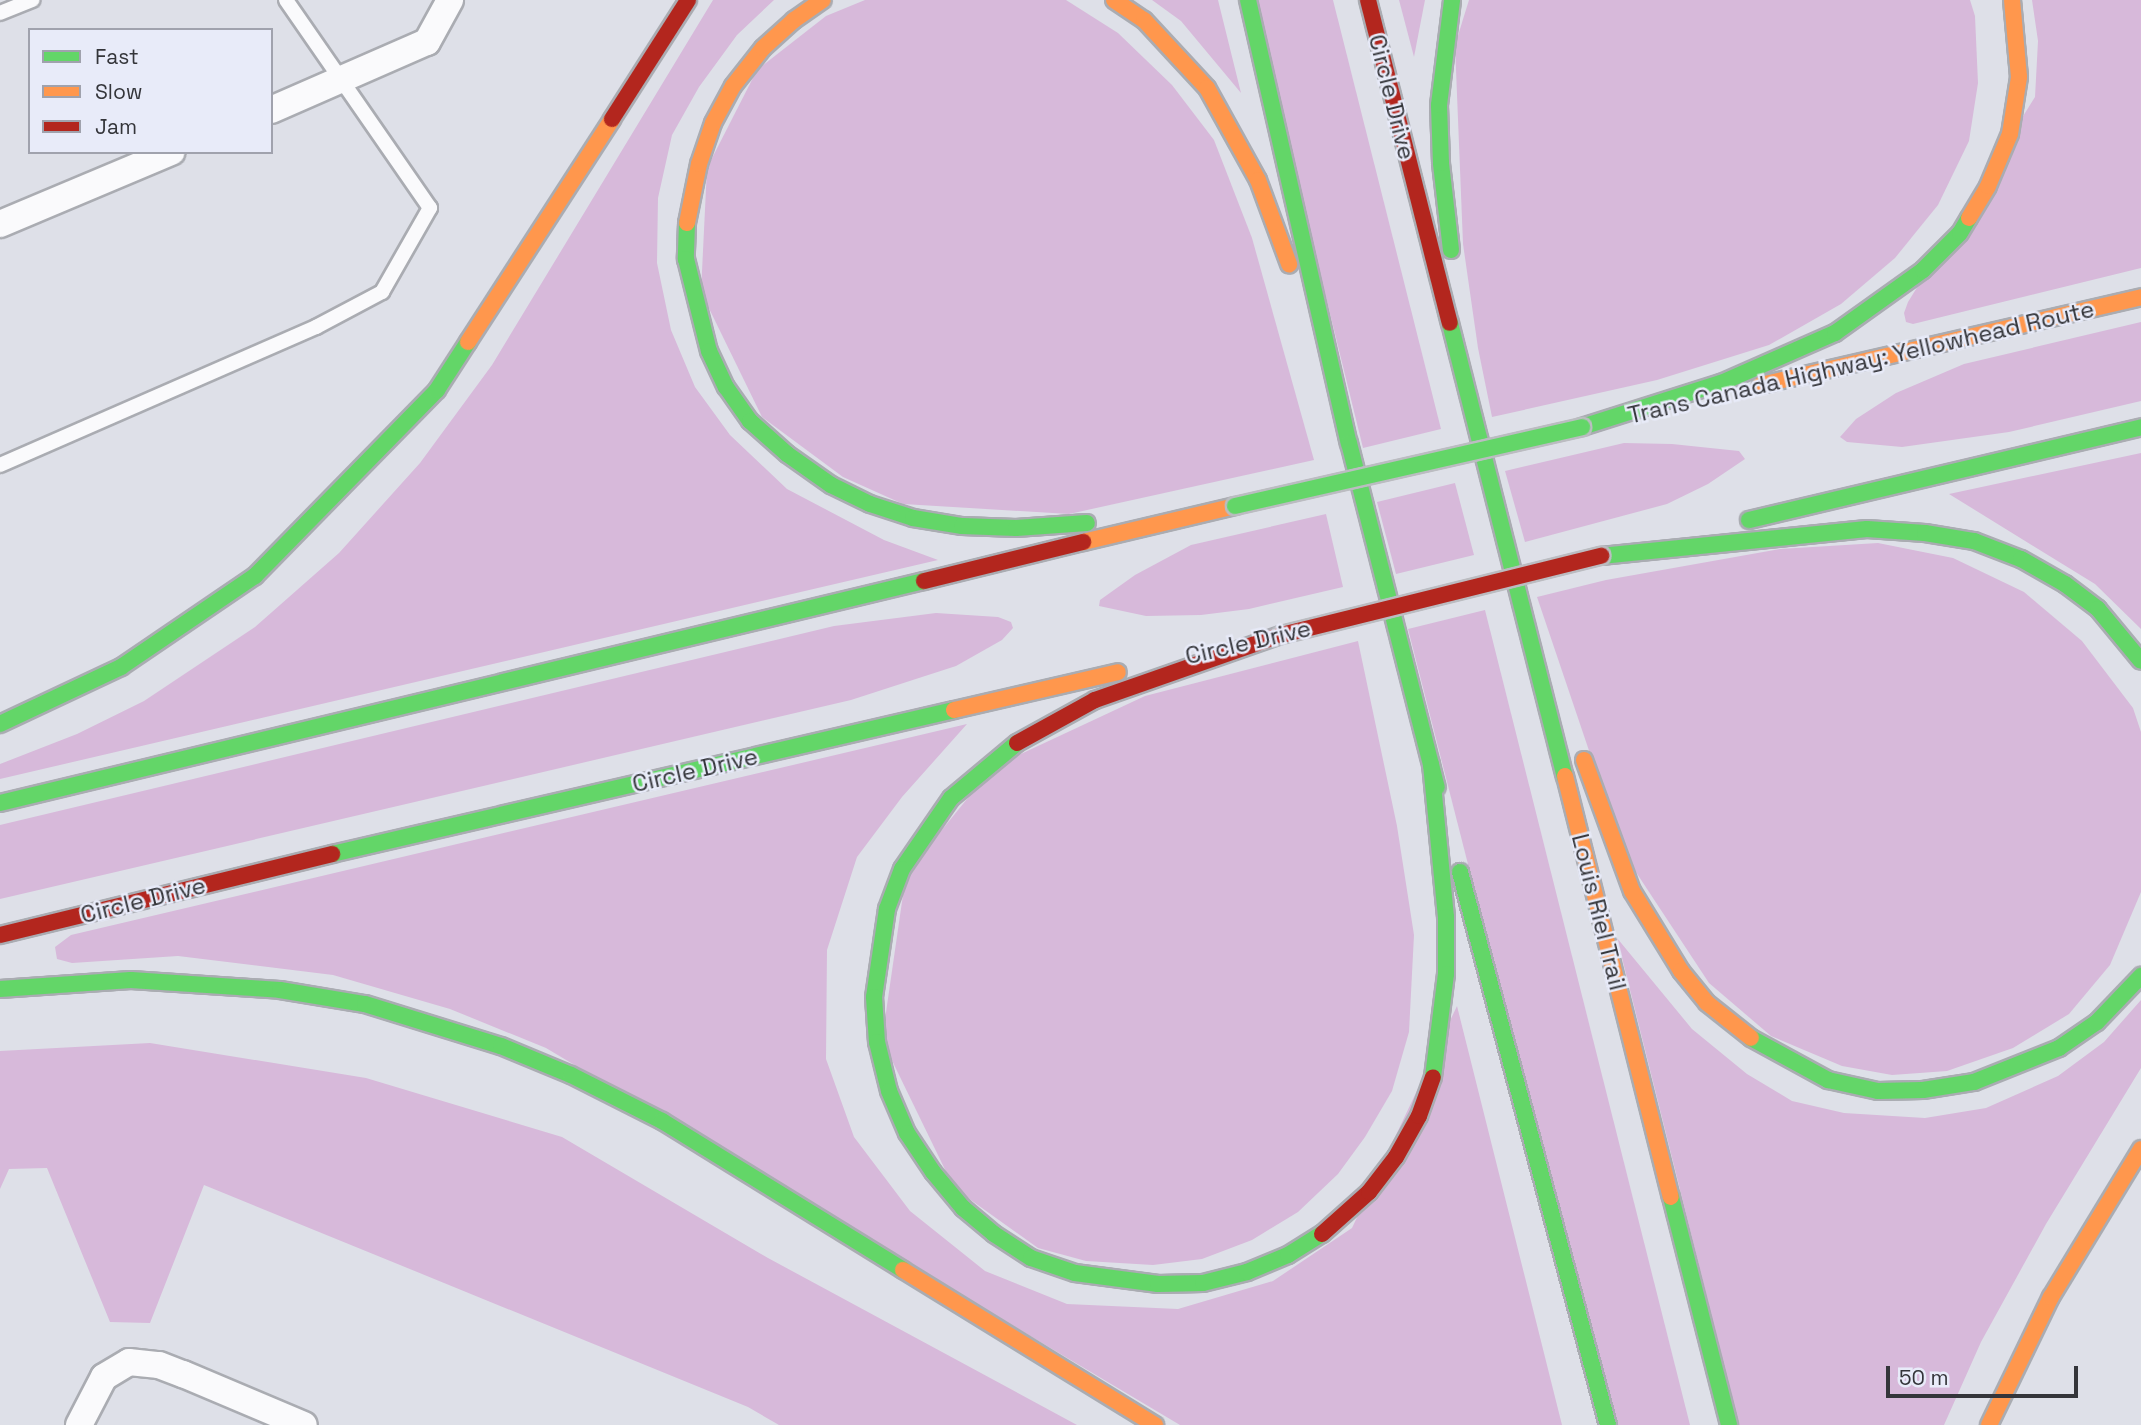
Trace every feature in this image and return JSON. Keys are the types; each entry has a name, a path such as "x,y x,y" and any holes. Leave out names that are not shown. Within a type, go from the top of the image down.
{"highway":[{"path":"0,724 121,667 255,576 437,390 688,0"},
{"path":"823,0 794,19 763,48 733,86 713,123 687,213 686,260 703,329 726,387 750,421 787,454 831,485 870,504 914,518 962,526 1016,528 1122,521 1236,506"},
{"path":"1114,0 1144,20 1178,54 1207,88 1232,130 1258,180 1349,443"},
{"path":"1248,0 1349,443 1431,764 1608,1425"},
{"name":"Circle Drive","path":"1368,0 1468,398"},
{"path":"1452,0 1439,104 1441,163 1468,398"},
{"path":"0,803 1236,506 1582,427 1721,383 1835,333 1879,304 1932,261 1960,233 1988,186 2010,134 2019,77 2012,0"},
{"name":"Trans Canada Highway: Yellowhead Route","path":"1582,427 2141,298"},
{"name":"Louis Riel Trail","path":"1468,398 1729,1425"},
{"path":"1601,556 2141,427"},
{"path":"1500,519 1563,700"},
{"path":"1601,556 1867,529 1974,541 2021,559 2065,584 2098,610 2141,661"},
{"name":"Circle Drive","path":"0,935 380,842 1281,635 1601,556"},
{"path":"1281,635 1095,700 1017,743 951,798 902,869 887,909 874,997 877,1042 889,1091 907,1133 933,1172 963,1208 993,1234 1031,1258 1075,1273 1158,1284 1203,1283 1247,1272 1288,1255 1332,1227 1369,1192 1396,1157 1419,1116 1435,1071 1445,986 1446,917 1431,764"},
{"path":"1577,739 1632,891 1681,971 1707,1003 1745,1034 1787,1060 1828,1080 1878,1091 1923,1090 1974,1082 2059,1048 2097,1022 2141,976"},
{"path":"0,989 131,980 280,990 366,1004 501,1046 662,1121 1155,1425"},
{"path":"1989,1425 2051,1297 2141,1149"}],"street":[{"path":"273,109 427,42 450,0"},
{"path":"0,224 165,154"},
{"path":"79,1425 104,1377 129,1362 159,1365 304,1425"}],"lane":[{"path":"0,13 32,0"},
{"path":"0,465 316,327 382,292 430,208 286,0"}],"shaded area":[{"path":"713,0 774,0 737,35 699,87 672,135 658,198 657,263 671,330 695,387 730,435 787,489 884,540 938,560 0,779 0,764 77,734 144,701 255,627 339,553 420,463 492,365"},
{"path":"865,0 1066,0 1118,33 1172,85 1214,140 1252,238 1314,460 1069,514 903,504 843,477 762,417 701,292 707,168 757,70 826,16"},
{"path":"1152,0 1218,0 1241,93 1181,21"},
{"path":"1253,0 1333,0 1441,429 1363,448"},
{"path":"1399,0 1425,0 1414,57"},
{"path":"1469,0 1970,0 1975,16 1978,83 1969,141 1938,205 1895,258 1841,304 1769,345 1657,380 1492,417 1478,348 1463,244 1455,45"},
{"path":"2032,0 2141,0 2141,268 1913,324 1906,322 1904,313 1908,302 2035,97 2038,41"},
{"path":"2141,322 2141,401 2009,432 1902,447 1847,442 1840,437 1856,419 1896,393 1964,364"},
{"path":"1624,443 1672,444 1739,451 1745,459 1708,484 1667,504 1525,542 1505,471"},
{"path":"2141,453 2141,629 2095,584 1949,494"},
{"path":"1455,483 1474,555 1396,574 1377,502"},
{"path":"1326,514 1343,587 1249,609 1201,615 1146,616 1099,606 1100,600 1135,575 1191,545"},
{"path":"1878,543 1953,558 2024,592 2082,641 2133,708 2141,732 2141,892 2110,965 2069,1014 2013,1048 1947,1071 1892,1075 1842,1066 1771,1036 1709,983 1624,854 1537,597 1606,580 1780,549"},
{"path":"1485,610 1690,1425 1611,1425 1408,629"},
{"path":"936,613 998,617 1011,622 1013,628 1002,640 956,666 851,700 0,899 0,825 834,626"},
{"path":"1358,641 1397,826 1414,935 1409,1032 1392,1091 1365,1137 1338,1174 1298,1212 1252,1240 1202,1259 1153,1265 1086,1261 1038,1248 954,1188 882,1040 906,874 993,767 1145,696"},
{"path":"967,724 902,797 857,857 827,950 826,1059 854,1137 910,1211 985,1271 1067,1304 1178,1309 1273,1281 1352,1228 1457,1006 1562,1425 1180,1425 546,1048 450,1009 333,975 178,956 72,963 57,959 55,947 71,935"},
{"path":"1617,938 1692,1029 1747,1074 1792,1101 1844,1113 1925,1118 1986,1108 2058,1076 2104,1042 2141,1000 2141,1068 2046,1224 1981,1342 1944,1425 1739,1425"},
{"path":"150,1043 366,1078 562,1137 768,1258 1077,1425 779,1425 748,1407 204,1185 150,1323 110,1322 47,1168 9,1169 0,1189 0,1051"}],"traffic: fast":[{"path":"1248,0 1349,443 1437,787"},
{"path":"1451,250 1441,163 1439,105 1452,0"},
{"path":"1582,427 1721,383 1835,333 1923,270 1960,233 1969,218"},
{"path":"687,223 686,259 709,351 726,387 750,421 787,454 831,485 870,504 913,518 962,526 1016,528 1087,523"},
{"path":"1450,323 1565,776"},
{"path":"0,724 121,667 255,576 437,390 468,342"},
{"path":"1235,506 1582,427"},
{"path":"1749,520 2141,427"},
{"path":"1601,556 1867,529 1925,533 1974,541 2021,559 2065,584 2098,609 2141,661"},
{"path":"0,803 924,581"},
{"path":"332,854 954,710"},
{"path":"1017,743 951,798 902,869 887,909 874,997 877,1042 889,1091 907,1133 933,1172 963,1208 994,1234 1031,1258 1075,1273 1158,1284 1203,1283 1247,1272 1288,1255 1322,1234"},
{"path":"1431,764 1446,917 1446,974 1433,1077"},
{"path":"1460,872 1608,1425"},
{"path":"1751,1038 1828,1080 1878,1091 1923,1090 1974,1082 2059,1048 2097,1022 2141,976"},
{"path":"0,989 131,980 280,990 365,1004 501,1046 571,1075 662,1121 903,1270"},
{"path":"1671,1197 1729,1425"}],"traffic: slow":[{"path":"687,223 699,164 713,123 733,86 763,48 794,20 823,0"},
{"path":"1114,0 1144,20 1207,88 1258,180 1289,264"},
{"path":"1969,218 1988,186 2010,134 2019,77 2012,0"},
{"path":"468,342 612,119"},
{"path":"1761,385 2141,297"},
{"path":"1083,542 1235,506"},
{"path":"954,710 1118,672"},
{"path":"1584,760 1632,891 1681,971 1707,1003 1751,1038"},
{"path":"1565,776 1671,1197"},
{"path":"1989,1425 2051,1297 2141,1149"},
{"path":"903,1270 1155,1425"}],"traffic: jam":[{"path":"612,119 688,0"},
{"path":"1368,0 1450,323"},
{"path":"924,581 1083,542"},
{"path":"1281,635 1601,556"},
{"path":"1017,743 1095,700 1281,635"},
{"path":"0,935 332,854"},
{"path":"1322,1234 1369,1192 1396,1157 1419,1116 1433,1077"}]}
